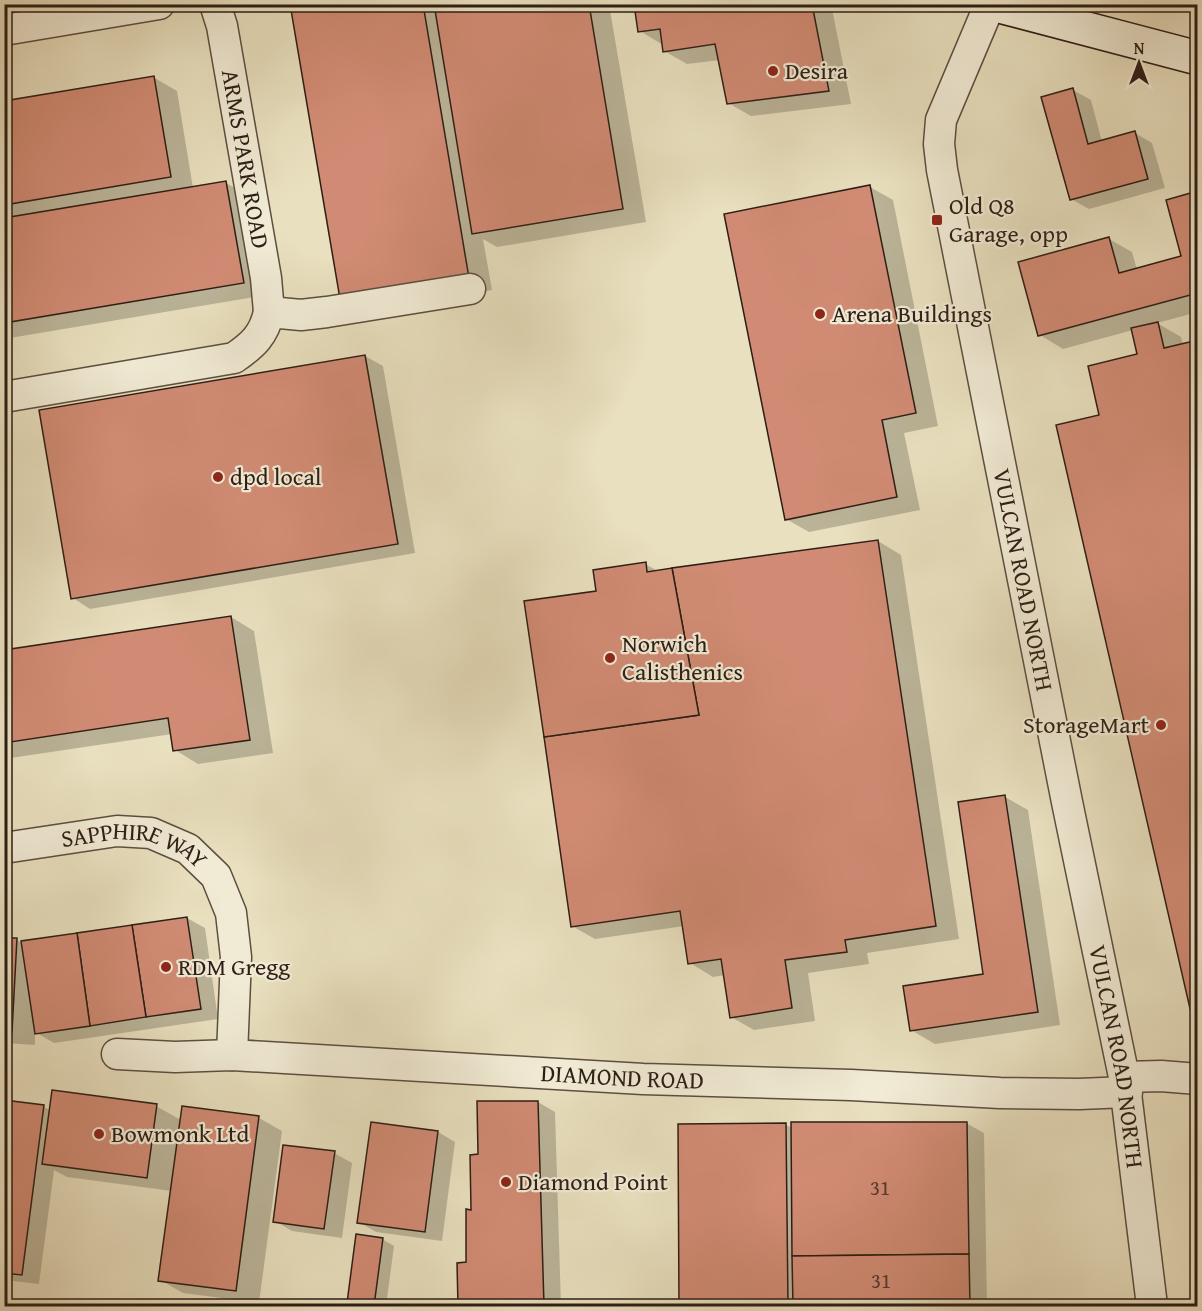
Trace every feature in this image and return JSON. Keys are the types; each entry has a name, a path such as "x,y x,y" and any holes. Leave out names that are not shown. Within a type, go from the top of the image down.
{"street":[{"path":"4,30 159,4"},
{"name":"ARMS PARK ROAD","path":"214,4 222,26 266,278 269,312"},
{"path":"991,4 1197,58"},
{"name":"VULCAN ROAD NORTH","path":"991,4 941,120 939,144 942,170 1067,802 1126,1085 1152,1306"},
{"path":"4,397 234,358 249,348 266,328 269,312 301,315 318,313 470,288"},
{"name":"SAPPHIRE WAY","path":"4,848 117,831 151,833 188,849 216,876 231,913 236,957 232,1055"},
{"name":"DIAMOND ROAD","path":"117,1054 175,1057 232,1055 644,1079 851,1085 1000,1093 1079,1094 1161,1076 1197,1079"}],"building":[{"path":"290,4 423,4 469,278 340,299"},
{"path":"434,4 589,4 623,209 472,234"},
{"name":"Desira","path":"634,4 812,4 829,91 727,104 715,44 663,52 660,29 638,32"},
{"path":"154,76 171,177 4,205 4,101"},
{"path":"1073,88 1088,144 1135,131 1148,179 1070,200 1041,97"},
{"path":"226,181 244,283 4,323 4,218"},
{"name":"Arena Buildings","path":"870,185 916,413 882,420 897,497 785,520 724,214"},
{"path":"1194,192 1198,203 1198,293 1038,336 1018,262 1109,237 1119,273 1181,256 1166,200"},
{"name":"StorageMart","path":"1158,322 1164,348 1198,340 1198,1025 1194,1026 1056,425 1099,415 1088,366 1137,354 1131,328"},
{"name":"dpd local","path":"365,355 398,544 71,599 39,410"},
{"path":"878,540 936,926 845,940 847,952 785,960 792,1008 730,1018 721,959 688,964 680,911 571,927 544,737 699,715 672,568"},
{"name":"Norwich Calisthenics","path":"646,562 647,572 672,568 699,715 544,737 524,601 596,591 593,570"},
{"path":"231,616 250,740 173,751 168,718 4,743 4,650"},
{"path":"1005,795 1038,1012 910,1031 903,986 983,974 958,802"},
{"name":"RDM Gregg","path":"187,917 201,1009 146,1017 132,925"},
{"path":"132,925 146,1017 90,1026 77,933"},
{"path":"77,933 90,1026 35,1034 21,941"},
{"path":"4,938 17,938 12,1032 4,1032"},
{"name":"Bowmonk Ltd","path":"52,1090 157,1104 147,1178 42,1164"},
{"path":"4,1100 44,1105 22,1275 4,1273"},
{"name":"Diamond Point","path":"477,1101 538,1101 544,1306 458,1306 457,1263 466,1262 466,1209 471,1210 470,1155 478,1154"},
{"path":"182,1106 259,1116 236,1291 158,1281"},
{"path":"371,1122 438,1131 425,1232 357,1223"},
{"path":"791,1122 967,1122 969,1254 792,1256"},
{"path":"786,1123 788,1306 679,1306 678,1124"},
{"path":"283,1145 335,1151 324,1229 273,1222"},
{"path":"356,1234 383,1238 374,1306 347,1303"},
{"path":"969,1254 970,1306 793,1306 792,1256"}],"place":[{"name":"Desira","path":"773,71"},
{"name":"Old Q8 Garage, opp","path":"937,220"},
{"name":"Arena Buildings","path":"820,314"},
{"name":"dpd local","path":"218,477"},
{"name":"Norwich Calisthenics","path":"610,658"},
{"name":"StorageMart","path":"1161,725"},
{"name":"RDM Gregg","path":"166,967"},
{"name":"Bowmonk Ltd","path":"99,1134"},
{"name":"Diamond Point","path":"506,1182"}]}
